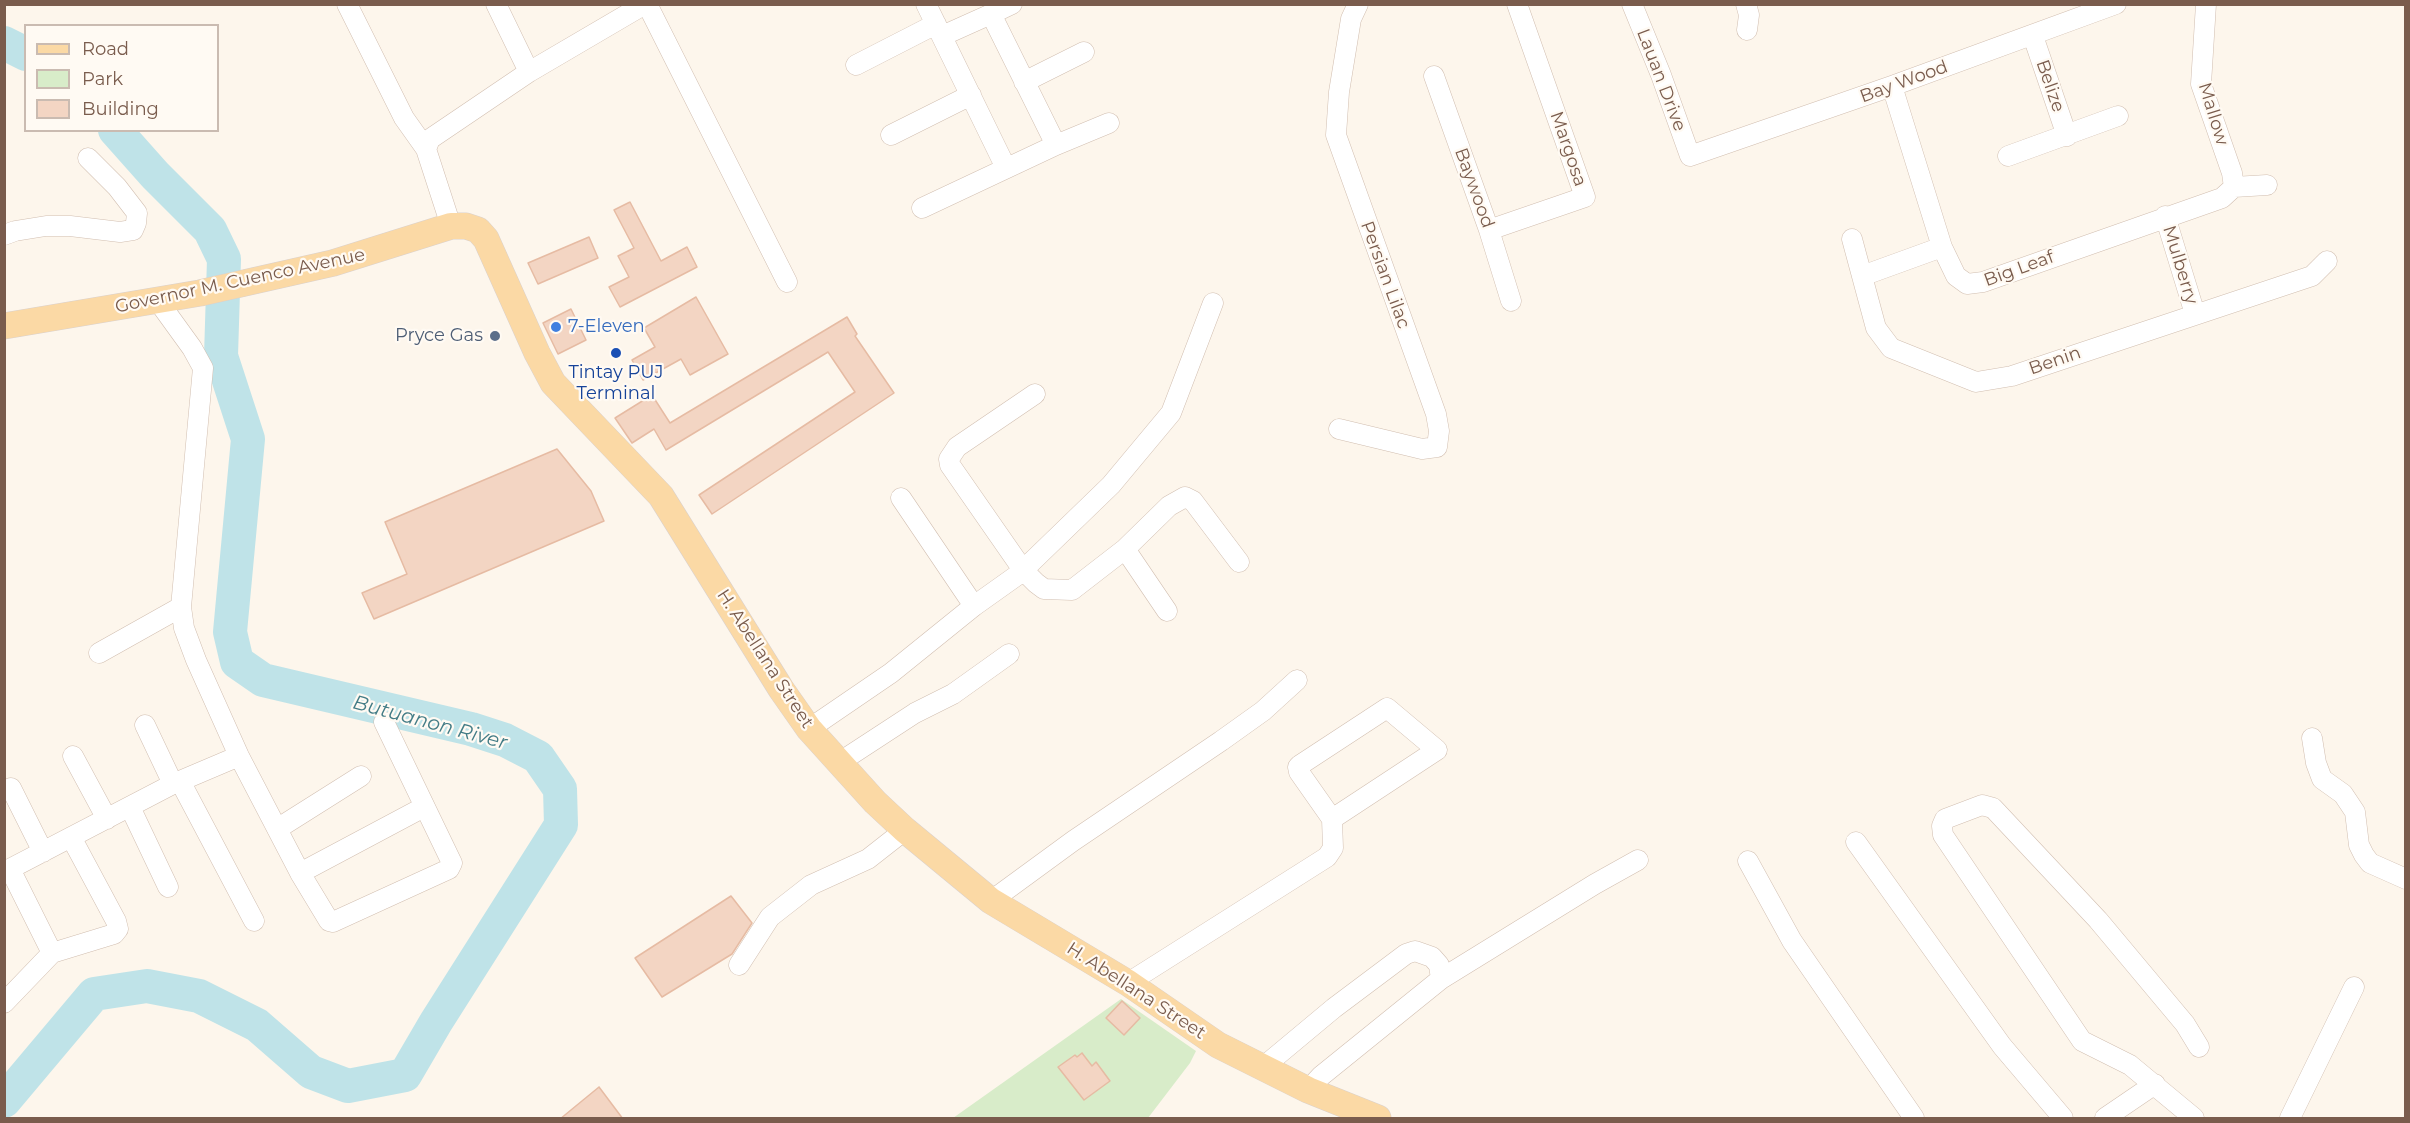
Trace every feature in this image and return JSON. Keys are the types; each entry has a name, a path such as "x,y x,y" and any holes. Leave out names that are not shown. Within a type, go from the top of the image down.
{"main road":[{"name":"Governor M. Cuenco Avenue","path":"4,326 200,293 333,263 462,227"},
{"name":"H. Abellana Street","path":"462,227 482,233 486,239 537,353 553,383 661,496 781,689 809,729 875,802 905,830 991,901 1128,983 1218,1045 1308,1090 1378,1119"}],"street":[{"path":"347,4 404,118 426,149 462,227"},
{"path":"496,4 529,72"},
{"path":"426,149 430,139 529,72 646,4 787,282"},
{"path":"926,4 1006,168"},
{"path":"856,65 939,30 991,14 1012,4"},
{"name":"Persian Lilac","path":"1339,429 1422,449 1437,447 1439,431 1436,414 1336,135 1339,92 1349,29 1358,4"},
{"name":"Margosa","path":"1490,230 1585,198 1517,4"},
{"name":"Lauan Drive","path":"1632,4 1690,156"},
{"path":"1746,4 1749,15 1747,30"},
{"name":"Bay Wood","path":"1690,156 1892,87 2116,4"},
{"name":"Mallow","path":"2206,4 2201,84 2232,173 2234,187"},
{"path":"991,14 1056,145"},
{"name":"Belize","path":"2033,36 2067,136"},
{"path":"1024,82 1084,52"},
{"name":"Baywood","path":"1434,76 1490,230 1511,301"},
{"name":"Big Leaf","path":"1892,87 1942,247 1956,276 1967,284 1976,284 2165,216 2222,198 2234,187"},
{"path":"891,135 971,95"},
{"path":"2008,156 2118,116"},
{"path":"922,208 1056,145 1109,123"},
{"path":"4,235 46,226 70,226 120,232 133,230 137,213 117,187 88,158"},
{"path":"2234,187 2266,185"},
{"name":"Mulberry","path":"2165,216 2195,314"},
{"name":"Benin","path":"1852,239 1876,328 1891,348 1976,382 2012,376 2312,276 2327,261"},
{"path":"1862,276 1942,247"},
{"path":"158,301 192,348 203,368 182,607 184,628 239,756 300,873 328,921 333,922 449,869 452,863 384,722"},
{"path":"809,729 891,673 1023,570 1111,485 1171,413 1213,303"},
{"path":"1035,394 957,447 949,459 950,465 1023,570 1044,589 1072,590 1086,581 1125,549 1169,506 1185,497 1193,501 1239,562"},
{"path":"901,498 974,606"},
{"path":"1125,549 1167,611"},
{"path":"99,653 182,607"},
{"path":"840,762 915,713 953,694 1009,654"},
{"path":"991,901 1072,841 1263,711 1298,680"},
{"path":"1128,983 1327,857 1333,848 1332,819 1303,778 1298,767 1387,708 1437,750 1332,819"},
{"path":"145,725 254,921"},
{"path":"2312,738 2316,763 2322,779 2343,794 2355,813 2359,845 2364,855 2370,863 2406,879"},
{"path":"74,756 106,819"},
{"path":"52,953 7,871 177,782 239,756"},
{"path":"277,829 361,776"},
{"path":"11,788 43,852"},
{"path":"2194,1119 2130,1065 2082,1041 1943,835 1942,826 1946,819 1982,805 1993,808 2098,920 2185,1024 2199,1047"},
{"path":"129,807 168,886"},
{"path":"300,873 424,807"},
{"path":"739,964 770,917 811,885 868,859 905,830"},
{"path":"7,994 52,953 114,934 118,929 116,921 70,837"},
{"path":"1856,842 2002,1046 2063,1119"},
{"path":"1308,1090 1321,1076 1441,979 1638,860"},
{"path":"1748,861 1792,940 1914,1119"},
{"path":"1262,1068 1334,1008 1406,954 1415,951 1432,957 1439,965 1441,979"},
{"path":"2290,1119 2354,987"},
{"path":"2105,1119 2155,1084"}],"green space":[{"path":"1121,999 1196,1051 1190,1063 1148,1118 953,1118"}],"building":[{"path":"630,202 661,261 687,247 697,267 620,307 609,287 629,277 618,256 634,248 614,210"},
{"path":"589,237 598,258 538,284 528,263"},
{"path":"696,297 728,354 690,375 681,359 643,380 632,360 655,347 644,328"},
{"path":"571,309 586,340 558,354 543,323"},
{"path":"847,317 857,334 855,336 894,393 712,514 699,495 855,392 828,352 666,450 654,429 632,443 615,418 652,395 670,423"},
{"path":"557,449 591,491 604,521 374,619 362,593 407,574 385,522"},
{"path":"731,896 752,923 732,954 662,997 635,958"},
{"path":"1122,1001 1140,1018 1124,1035 1106,1018"},
{"path":"1082,1053 1092,1066 1096,1062 1110,1081 1084,1100 1058,1067"},
{"path":"599,1087 623,1119 560,1119"}],"waterway":[{"name":"Butuanon River","path":"4,43 24,53"},
{"name":"Butuanon River","path":"4,1101 94,994 147,986 199,996 257,1025 311,1072 348,1086 405,1075 561,825 560,789 538,757 505,740 471,729 263,680 237,662 230,632 248,439 221,356 224,259 210,230 155,175 117,132"}],"place":[{"name":"7-Eleven","path":"556,327"},
{"name":"Pryce Gas","path":"495,336"},
{"name":"Tintay PUJ Terminal","path":"616,353"}]}
